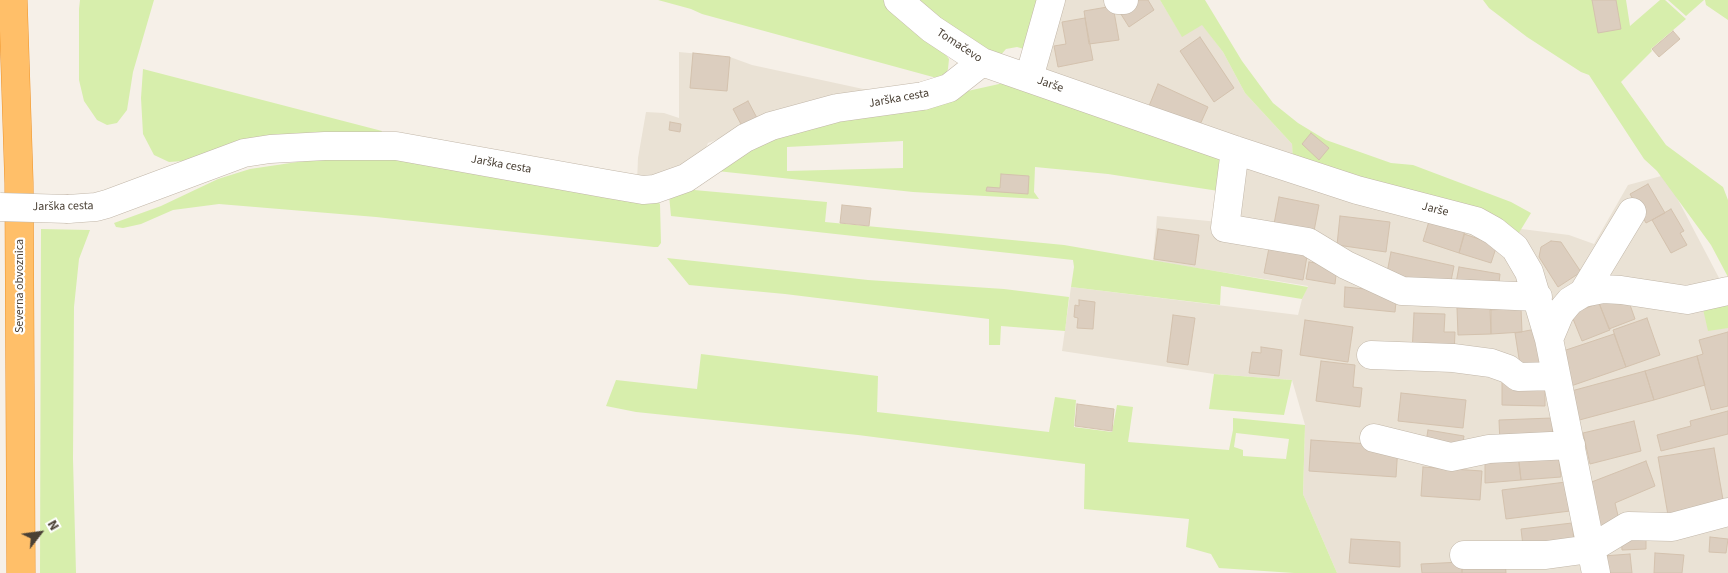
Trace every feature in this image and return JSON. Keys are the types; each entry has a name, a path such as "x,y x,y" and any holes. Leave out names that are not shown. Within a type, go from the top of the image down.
{"highway":[{"name":"Severna obvoznica","path":"13,0 19,183 21,573"}],"street":[{"name":"Tomačevo","path":"898,0 932,29 982,62 1029,78"},
{"path":"1029,78 1051,0"},
{"path":"1118,0 1124,0"},
{"name":"Jarška cesta","path":"0,207 96,208 198,169 244,154 270,149 325,146 396,146 643,190 655,189 686,178 745,138 770,126 837,108 904,100 940,91 949,88 982,62"},
{"name":"Jarše","path":"1029,78 1234,150 1357,190 1476,221 1494,231 1516,248 1529,272 1549,339 1593,561"},
{"path":"1234,150 1225,228 1308,242 1346,264 1402,291 1538,297"},
{"path":"1584,293 1632,212"},
{"path":"1549,339 1560,312 1570,301 1584,293 1603,289 1621,290 1687,300 1728,291"},
{"path":"1371,355 1452,358 1491,362 1508,368 1518,377 1556,376"},
{"path":"1374,438 1451,457 1489,449 1571,445"},
{"path":"1464,555 1546,555 1593,561 1628,526 1672,527 1728,512"}],"shaded area":[{"path":"1047,0 1160,0 1182,36 1202,24 1223,52 1245,93 1292,144 1293,162 1058,94 1031,51"},
{"path":"679,52 730,57 752,65 891,95 729,135 708,143 704,153 691,165 637,183 638,158 646,112 664,113 679,118"},
{"path":"1241,163 1482,224 1569,235 1594,244 1628,185 1665,175 1728,295 1728,573 1337,573 1303,494 1305,425 1292,380 1214,374 1062,351 1071,287 1298,315 1308,286 1153,261 1157,216 1219,222"}],"green space":[{"path":"80,0 154,0 133,72 127,110 117,123 107,125 97,120 84,101 79,80"},
{"path":"658,0 883,0 942,50 949,59 948,69 944,80 702,14"},
{"path":"911,0 1047,0 1031,51 1017,47 1006,49 999,57"},
{"path":"1160,0 1205,0 1242,61 1273,103 1298,123 1326,140 1391,163 1413,165 1511,202 1531,213 1517,236 1293,162 1292,144 1245,93 1223,52 1202,25 1182,37"},
{"path":"1483,0 1626,0 1630,26 1660,0 1665,0 1686,19 1651,49 1652,51 1621,82 1666,145 1723,187 1728,200 1728,277 1711,245 1657,171 1644,159 1589,75 1581,72 1527,37 1489,8"},
{"path":"1668,0 1704,0 1686,16"},
{"path":"1705,0 1728,0 1728,20 1706,5"},
{"path":"143,69 382,131 378,138 236,142 183,161 169,162 154,155 143,134 141,98"},
{"path":"999,84 1010,84 1228,154 1225,192 1108,174 1035,167 1034,192 1039,199 913,192 717,171 694,190 827,202 825,222 1064,245 1308,287 1302,299 1221,286 1220,305 1071,287 1074,267 1073,260 671,216 669,195 753,139","holes":["903,141 903,168 787,171 787,147"]},
{"path":"365,152 656,200 660,204 661,243 658,247 654,247 376,217 219,204 173,210 141,224 123,228 116,227 114,223 161,206 218,179 250,169"},
{"path":"41,229 90,230 79,259 74,307 73,459 76,573 40,573"},
{"path":"667,258 868,280 1004,289 1069,297 1065,331 1001,326 1000,345 989,345 989,319 785,294 689,285"},
{"path":"1728,304 1728,328 1708,331 1703,309"},
{"path":"701,354 878,376 877,412 1049,432 1055,397 1076,400 1074,427 1112,432 1117,405 1133,407 1128,442 1229,450 1233,418 1305,425 1303,494 1337,573 1294,573 1219,568 1211,554 1186,547 1189,519 1084,509 1085,464 858,435 636,412 606,406 616,380 697,389","holes":["1236,433 1289,439 1286,459 1243,456 1243,450 1234,447"]},
{"path":"1214,374 1292,380 1284,415 1209,409"}],"building":[{"path":"1135,0 1148,0 1154,10 1129,27 1119,11"},
{"path":"1592,0 1616,0 1621,29 1598,33"},
{"path":"1113,6 1119,40 1089,44 1084,11"},
{"path":"1085,18 1093,60 1058,67 1054,46 1066,44 1062,22"},
{"path":"1673,31 1680,39 1659,57 1652,49"},
{"path":"1200,37 1234,88 1214,102 1180,51"},
{"path":"693,53 730,57 727,91 690,88"},
{"path":"1158,84 1208,107 1198,129 1149,106"},
{"path":"748,101 757,118 742,126 733,109"},
{"path":"670,122 681,124 680,132 669,130"},
{"path":"1311,133 1329,148 1319,160 1302,144"},
{"path":"1001,174 1029,176 1028,194 986,191 987,187 1000,188"},
{"path":"1648,184 1665,213 1646,223 1630,194"},
{"path":"1279,197 1319,205 1314,231 1274,224"},
{"path":"842,205 871,208 869,226 840,223"},
{"path":"1671,209 1684,231 1680,233 1687,245 1671,253 1652,220"},
{"path":"1340,216 1390,222 1386,252 1337,245"},
{"path":"1430,218 1466,229 1459,253 1423,241"},
{"path":"1158,229 1199,235 1195,265 1154,259"},
{"path":"1464,234 1497,245 1491,263 1459,253"},
{"path":"1551,241 1561,242 1581,272 1558,287 1539,257 1541,247"},
{"path":"1270,243 1308,250 1303,280 1264,273"},
{"path":"1391,252 1454,266 1449,291 1386,278"},
{"path":"1309,262 1337,266 1335,284 1306,279"},
{"path":"1459,267 1500,274 1498,291 1456,283"},
{"path":"1345,287 1397,292 1395,312 1344,307"},
{"path":"1612,298 1629,302 1635,319 1609,329 1599,303"},
{"path":"1079,300 1095,302 1093,329 1077,328 1078,318 1074,317 1075,305 1079,306"},
{"path":"1599,303 1610,330 1582,341 1571,314"},
{"path":"1457,308 1491,308 1491,334 1458,335"},
{"path":"1521,308 1522,332 1491,334 1490,310"},
{"path":"1414,313 1445,314 1444,332 1455,332 1454,355 1412,353"},
{"path":"1173,315 1195,318 1188,365 1167,362"},
{"path":"1647,318 1660,355 1626,367 1613,330"},
{"path":"1305,320 1353,327 1348,362 1300,355"},
{"path":"1536,329 1543,367 1521,371 1515,333"},
{"path":"1728,332 1728,406 1711,410 1697,356 1703,354 1699,340"},
{"path":"1614,334 1626,367 1568,387 1557,353"},
{"path":"1261,347 1282,350 1279,376 1249,373 1252,352 1261,353"},
{"path":"1697,356 1705,385 1654,400 1645,371"},
{"path":"1321,361 1355,365 1353,387 1362,388 1360,407 1316,401"},
{"path":"1645,371 1654,400 1572,422 1564,393"},
{"path":"1502,380 1545,382 1545,406 1502,405"},
{"path":"1401,393 1466,400 1463,428 1398,421"},
{"path":"1077,404 1114,409 1112,431 1075,426"},
{"path":"1728,411 1728,434 1661,451 1657,435 1691,426 1690,421"},
{"path":"1552,418 1553,441 1500,444 1499,420"},
{"path":"1634,421 1641,451 1590,464 1583,433"},
{"path":"1428,430 1464,436 1461,453 1425,447"},
{"path":"1311,440 1398,446 1396,477 1309,471"},
{"path":"1714,448 1725,511 1669,521 1658,457"},
{"path":"1518,452 1521,480 1485,483 1485,453"},
{"path":"1558,452 1561,477 1521,480 1518,456"},
{"path":"1646,461 1655,486 1615,503 1620,524 1600,532 1589,483"},
{"path":"1423,467 1482,471 1480,500 1421,496"},
{"path":"1566,482 1570,511 1506,519 1502,490"},
{"path":"1572,523 1575,549 1524,554 1521,529"},
{"path":"1646,533 1646,549 1622,550 1621,534"},
{"path":"1710,537 1728,539 1726,553 1709,552"},
{"path":"1351,539 1400,542 1400,567 1349,563"},
{"path":"1655,553 1684,555 1682,573 1654,573"},
{"path":"1630,554 1632,573 1604,573 1603,556"},
{"path":"1505,560 1506,573 1462,573 1462,562"},
{"path":"1462,562 1462,573 1422,573 1421,564"}]}
